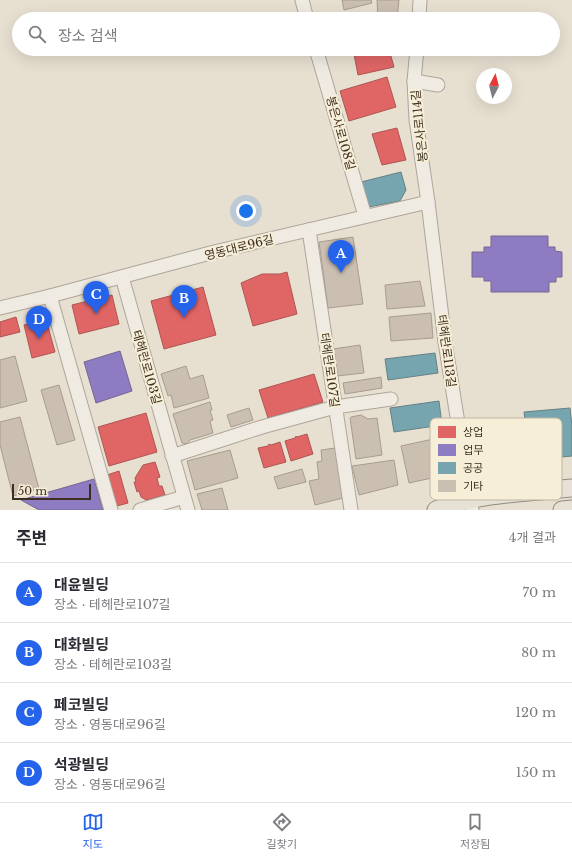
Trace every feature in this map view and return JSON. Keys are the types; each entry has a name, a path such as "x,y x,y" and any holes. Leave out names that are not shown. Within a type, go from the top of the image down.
{"main road":[{"path":"562,490 572,488"},
{"path":"436,510 452,504 472,505 501,500"},
{"path":"562,510 572,509"}],"street":[{"path":"302,0 305,12"},
{"path":"419,12 420,0"},
{"name":"봉은사로108길","path":"318,56 365,216"},
{"name":"봉은사로114길","path":"416,56 414,81 416,120 428,202"},
{"path":"414,81 438,85"},
{"name":"영동대로96길","path":"0,308 214,252 428,202"},
{"name":"테헤란로113길","path":"428,202 445,342 458,418"},
{"name":"테헤란로107길","path":"309,230 352,510"},
{"name":"테헤란로103길","path":"122,277 186,504"},
{"path":"50,296 111,510"},
{"path":"172,456 335,407 391,399"},
{"path":"140,510 186,504"}],"building: 상업":[{"path":"354,56 391,56 394,67 358,75"},
{"path":"387,77 396,107 349,121 340,91"},
{"path":"397,128 406,160 382,165 372,134"},
{"path":"287,272 297,314 253,326 241,283 262,274 280,274"},
{"path":"203,287 216,335 164,349 151,301"},
{"path":"112,295 119,324 79,334 72,305"},
{"path":"16,317 20,332 0,337 0,322"},
{"path":"46,319 55,352 32,358 24,325"},
{"path":"314,374 323,402 268,418 259,390"},
{"path":"146,413 157,452 109,466 98,427"},
{"path":"307,434 313,454 291,461 285,441 295,438 296,436"},
{"path":"280,442 286,462 264,468 258,448"},
{"path":"155,462 160,477 157,478 159,486 162,486 165,495 146,500 141,497 139,491 137,492 134,482 136,482 135,478 143,465"},
{"path":"119,471 128,503 117,506 107,475"}],"building: 업무":[{"path":"491,236 548,236 548,247 555,247 555,251 562,252 562,277 556,277 556,282 549,282 549,292 491,292 491,281 484,281 484,277 472,277 472,252 484,252 484,247 491,247"},
{"path":"120,351 132,391 96,403 84,362"},
{"path":"94,479 103,510 39,510 21,500"}],"building: 공공":[{"path":"401,172 406,190 400,201 368,207 361,182"},
{"path":"435,353 438,373 388,380 385,359"},
{"path":"439,401 441,418 430,418 430,427 394,432 390,408"},
{"path":"570,408 572,426 572,456 562,457 562,418 525,418 524,412"}],"building: 기타":[{"path":"342,0 371,0 372,3 344,10"},
{"path":"377,0 399,0 398,12 378,12"},
{"path":"353,237 363,304 328,308 319,242"},
{"path":"420,281 425,306 387,309 385,285"},
{"path":"431,313 433,338 391,341 389,317"},
{"path":"360,345 364,373 337,376 333,349"},
{"path":"15,356 27,401 0,408 0,360"},
{"path":"186,366 190,379 203,375 209,398 174,408 171,395 168,396 161,374"},
{"path":"381,377 382,388 345,394 343,383"},
{"path":"59,385 75,440 57,445 41,390"},
{"path":"210,402 212,410 210,410 213,420 210,421 213,433 190,440 187,444 182,443 173,414"},
{"path":"249,408 253,420 231,427 227,415"},
{"path":"361,415 368,419 377,418 382,455 356,459 350,418"},
{"path":"20,417 39,489 13,496 0,445 0,422"},
{"path":"430,440 430,478 409,483 401,446"},
{"path":"335,448 343,498 315,505 309,481 319,479 317,462 322,461 321,450"},
{"path":"230,450 238,478 195,490 187,461"},
{"path":"394,460 398,485 359,495 352,466"},
{"path":"302,469 306,482 278,489 274,477"},
{"path":"222,488 228,510 202,510 197,494"}],"place":[{"name":"대윤빌딩","path":"341,273"},
{"name":"페코빌딩","path":"96,314"},
{"name":"대화빌딩","path":"184,318"},
{"name":"석광빌딩","path":"39,339"}]}
